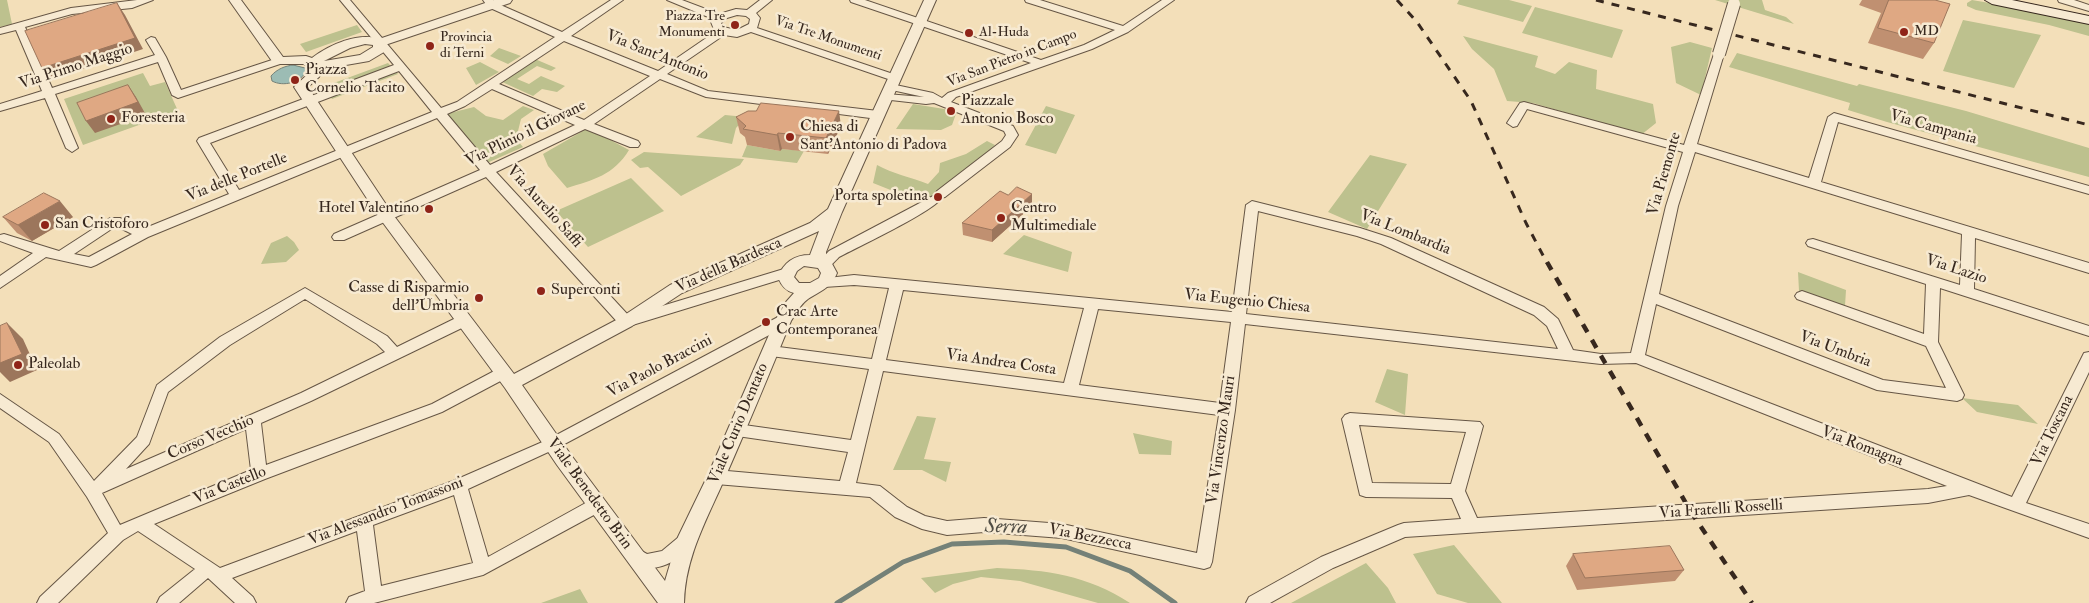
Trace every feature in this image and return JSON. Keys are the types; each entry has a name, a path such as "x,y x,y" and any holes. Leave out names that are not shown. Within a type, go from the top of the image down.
{"main road":[{"path":"1992,0 2089,21"},
{"path":"2063,0 2089,9"}],"street":[{"path":"0,31 71,11 132,5 148,0"},
{"path":"235,0 280,61"},
{"path":"237,196 203,141 400,67 345,0"},
{"path":"379,43 490,2 506,0"},
{"name":"Via delle Portelle","path":"62,255 91,262 143,234 461,104 618,0"},
{"path":"672,0 721,18"},
{"path":"748,14 767,0"},
{"path":"855,0 1043,64"},
{"path":"819,271 818,252 834,212 930,0"},
{"path":"1030,0 1124,30"},
{"name":"Via San Pietro in Campo","path":"940,101 952,95 1088,47 1124,30 1169,0"},
{"name":"Via Sant'Antonio","path":"490,2 562,36 706,94 878,115"},
{"name":"Via Piemonte","path":"1636,358 1672,206 1734,2"},
{"path":"736,12 748,14 756,18 751,29 733,34 722,32 716,26 716,22 721,18 736,12"},
{"path":"19,25 72,148"},
{"name":"Via Tre Monumenti","path":"751,29 891,87"},
{"name":"Via Plinio il Giovane","path":"339,237 488,171 585,125 722,32"},
{"path":"151,40 178,95 280,61 356,41 372,39 379,43"},
{"path":"309,102 301,87 315,74 315,65 322,57 356,41"},
{"path":"280,61 306,60 315,65 364,58 379,49 379,43"},
{"name":"Via Primo Maggio","path":"0,108 161,57"},
{"name":"Via Aurelio Saffi","path":"400,67 488,171 626,322"},
{"path":"491,84 634,144"},
{"path":"788,279 799,289 834,254 915,212 1006,144 1012,134 1009,130 940,101 926,101 891,87"},
{"name":"Viale Benedetto Brin","path":"309,102 386,216 463,322 507,378 552,444 670,603"},
{"path":"1513,124 1524,105 1814,183 2089,268"},
{"name":"Via Campania","path":"1814,183 1834,117 2089,190"},
{"name":"Via Lombardia","path":"1239,318 1252,206 1360,232 1386,241 1539,311 1553,322 1568,355"},
{"name":"Via della Bardesca","path":"507,378 626,322 676,289 815,227 834,212"},
{"path":"4,238 44,252 62,255 115,221 143,234"},
{"path":"1967,292 1969,231"},
{"name":"Via Lazio","path":"1812,243 2089,331"},
{"path":"0,283 44,252"},
{"path":"791,305 788,279 793,265 819,271"},
{"name":"Via Eugenio Chiesa","path":"819,271 854,280 897,285 1239,318 1601,359 1636,358"},
{"name":"Viale Curio Dentato","path":"674,603 673,585 686,541 737,430 783,321 791,305 801,296 819,271"},
{"name":"Via della Bardesca","path":"626,322 788,279"},
{"name":"Via Umbria","path":"1651,296 1804,358 1882,386 1957,395 1931,342 1933,281"},
{"path":"847,487 897,285"},
{"name":"Corso Vecchio","path":"93,492 144,440 162,389 225,341 305,294 382,340 396,354"},
{"path":"1802,296 1931,342"},
{"path":"1070,390 1092,304"},
{"name":"Via Vincenzo Mauri","path":"1204,562 1228,410 1239,318"},
{"name":"Via Paolo Braccini","path":"552,444 783,321"},
{"name":"Corso Vecchio","path":"93,492 157,461 253,421 463,322"},
{"name":"Via Andrea Costa","path":"770,350 1228,410"},
{"name":"Via Toscana","path":"2016,506 2089,357"},
{"name":"Via Romagna","path":"1636,358 2016,506 2089,531"},
{"name":"Via Castello","path":"46,603 117,535 139,523 259,474 437,408 507,378"},
{"path":"0,400 54,438 93,492 117,535"},
{"path":"1457,491 1366,490 1350,418 1475,426 1457,491 1472,526"},
{"path":"253,421 259,474"},
{"path":"737,430 857,447"},
{"name":"Via Alessandro Tomassoni","path":"166,603 213,572 459,486 552,444"},
{"name":"Via Bezzecca","path":"716,477 847,487 874,491 901,512 922,522 947,528 984,525 1062,531 1204,562"},
{"path":"459,486 483,568"},
{"name":"Via Fratelli Rosselli","path":"1255,603 1290,580 1359,547 1404,530 1918,497 1970,488"},
{"path":"355,603 374,596 483,568 597,505"},
{"path":"364,520 374,596"},
{"path":"139,523 213,572 247,603"},
{"name":"Viale Curio Dentato","path":"631,552 644,562 666,557 686,541"}],"green space":[{"path":"0,0 7,0 12,24 0,27"},
{"path":"1459,0 1509,0 1532,6 1523,22 1457,4"},
{"path":"1715,0 1762,0 1765,10 1786,17 1794,24"},
{"path":"1972,0 2054,14 2089,24 2089,36 2049,25 1976,10 1967,6 1967,3"},
{"path":"1535,7 1623,30 1612,58 1522,33"},
{"path":"1963,20 2041,35 2014,88 1943,71"},
{"path":"357,25 362,32 306,52 300,44"},
{"path":"1463,36 1538,56 1535,67 1555,74 1569,62 1597,70 1596,89 1653,104 1656,123 1641,135 1533,103 1507,101 1494,69 1472,49"},
{"path":"1690,42 1712,48 1701,95 1676,83 1671,47"},
{"path":"499,48 521,56 508,64 490,56"},
{"path":"1737,53 1857,86 1859,84 1966,111 2089,148 2089,177 1848,110 1850,103 1729,67"},
{"path":"535,59 556,68 551,71 537,66 517,79 529,84 541,76 565,86 557,92 542,89 533,96 500,81"},
{"path":"480,62 499,72 476,85 466,68"},
{"path":"388,63 398,74 332,99 323,87"},
{"path":"143,73 150,86 165,82 178,111 83,145 64,99"},
{"path":"913,104 957,111 952,125 941,130 896,129"},
{"path":"523,106 534,110 521,119 516,139 523,147 487,163 446,114 474,107 486,116 503,120"},
{"path":"1046,106 1075,115 1056,154 1025,145"},
{"path":"725,115 746,117 736,128 732,144 696,137"},
{"path":"588,128 629,150 610,171 594,179 567,188 548,166 543,154"},
{"path":"987,141 995,145 958,178 923,203 873,183 877,165 928,184 939,172 940,163 966,154"},
{"path":"747,145 780,151 782,149 804,151 797,163 742,157"},
{"path":"644,152 744,159 740,165 681,196 648,167 640,168 631,160"},
{"path":"1370,155 1407,164 1367,229 1328,212"},
{"path":"631,178 664,211 588,247 556,211"},
{"path":"1024,235 1072,252 1068,272 1003,254"},
{"path":"287,236 299,250 286,262 261,264 271,243"},
{"path":"1798,272 1846,290 1845,306 1799,291"},
{"path":"1387,369 1408,374 1405,415 1375,402"},
{"path":"1962,398 2018,405 2038,424 1977,412"},
{"path":"917,416 936,418 924,459 951,462 946,482 922,470 893,470"},
{"path":"1133,433 1172,441 1171,455 1139,454"},
{"path":"1454,545 1502,603 1468,603 1437,594 1413,554"},
{"path":"1366,563 1388,588 1396,603 1291,603"},
{"path":"997,568 1033,570 1082,580 1098,586 1130,603 1098,603 1020,581 981,577 953,584 935,593 921,578"},
{"path":"580,589 588,603 541,603"}],"water":[{"path":"293,65 307,70 301,78 286,84 272,81 271,76 276,71"}],"building":[{"path":"1889,0 1935,0 1950,4 1934,43 1878,28"},
{"path":"117,3 135,38 42,68 25,31"},
{"path":"128,85 138,102 86,121 77,103"},
{"path":"761,103 839,111 826,138 778,133 777,135 743,129 746,126 736,117 748,111 756,111"},
{"path":"1017,187 1032,194 992,230 962,223 1000,191 1008,195"},
{"path":"44,193 60,201 18,225 3,217"},
{"path":"7,323 22,354 0,363 0,326"},
{"path":"1670,546 1684,570 1585,578 1573,554"}],"waterway":[{"name":"Serra","path":"837,603 903,562 952,544 1004,542 1066,547 1130,571 1175,603"}],"railway":[{"path":"1397,0 1417,22 1471,101 1526,223 1547,263"},
{"path":"1596,0 2089,125"},
{"path":"1547,262 1691,512 1752,603"}],"place":[{"name":"Piazza Tre Monumenti","path":"735,25"},
{"name":"MD","path":"1904,32"},
{"name":"Al-Huda","path":"969,33"},
{"name":"Provincia di Terni","path":"430,46"},
{"name":"Piazza Cornelio Tacito","path":"295,80"},
{"name":"Piazzale Antonio Bosco","path":"951,111"},
{"name":"Foresteria","path":"111,119"},
{"name":"Chiesa di Sant'Antonio di Padova","path":"790,137"},
{"name":"Porta spoletina","path":"938,197"},
{"name":"Hotel Valentino","path":"429,209"},
{"name":"Centro Multimediale","path":"1001,218"},
{"name":"San Cristoforo","path":"45,225"},
{"name":"Superconti","path":"541,291"},
{"name":"Casse di Risparmio dell'Umbria","path":"479,298"},
{"name":"Crac Arte Contemporanea","path":"766,322"},
{"name":"Paleolab","path":"18,365"}]}
